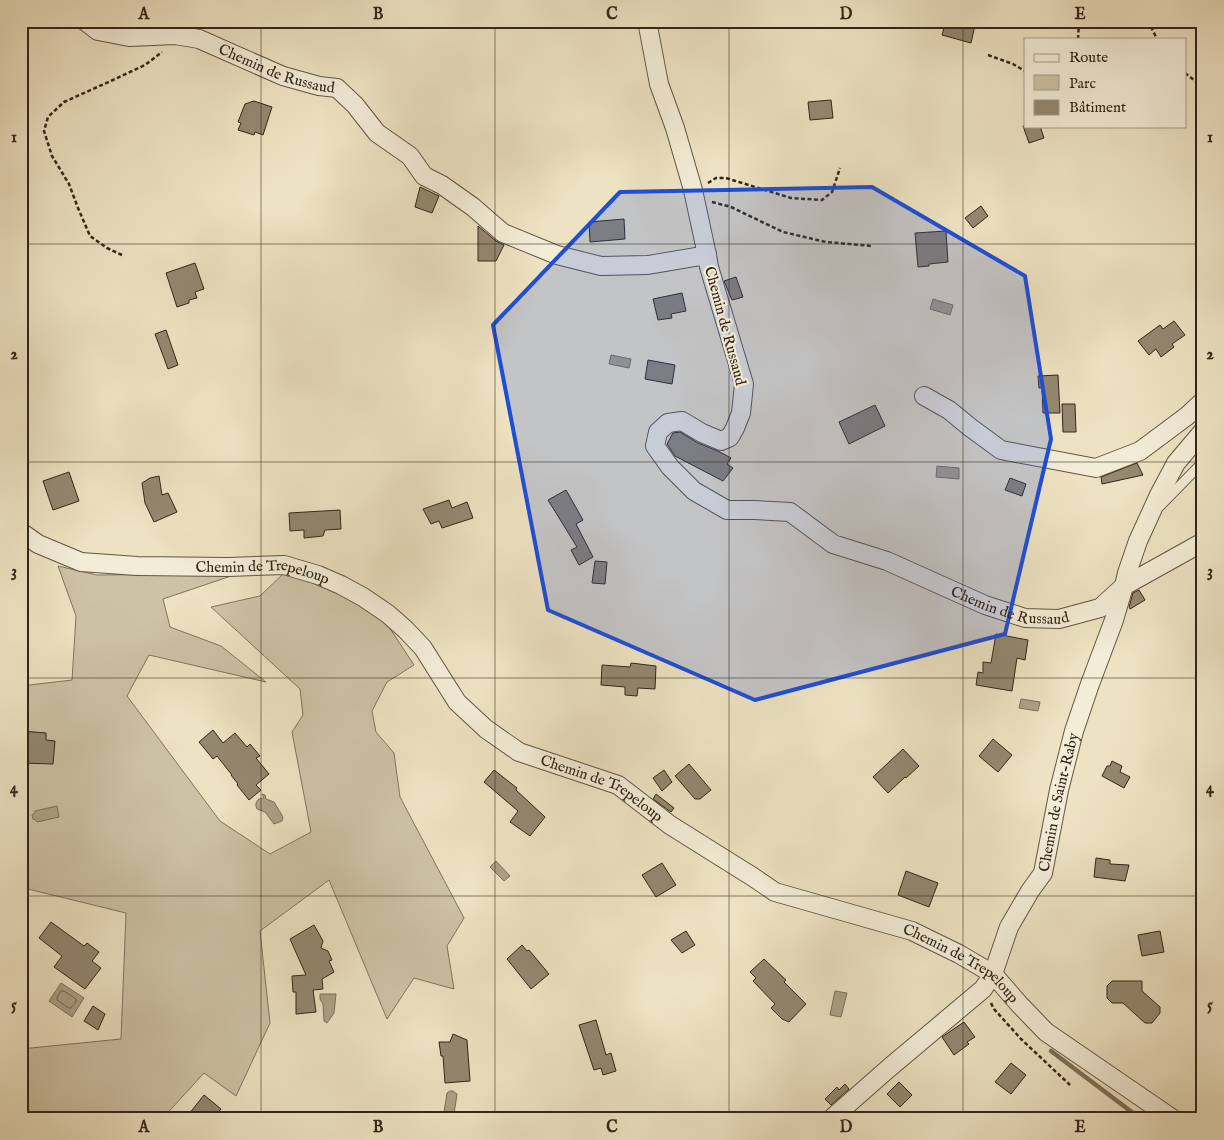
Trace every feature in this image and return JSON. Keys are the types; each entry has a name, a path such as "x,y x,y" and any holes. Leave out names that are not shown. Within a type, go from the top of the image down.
{"street":[{"name":"Chemin de Russaud","path":"85,21 98,31 129,37 174,35 199,40 283,76 319,86 337,88 355,105 377,133 410,156 424,176 442,185 473,207 502,233 557,255 602,266 648,265 707,255 744,384 741,413 730,437 720,441 682,421 668,423 658,432 655,446 670,467 694,491 727,510 790,512 833,544 888,561 985,606 1025,618 1059,620 1100,608 1124,586 1203,542"},
{"path":"647,21 659,84 695,199 707,255"},
{"path":"924,396 949,410 1001,450 1096,468 1140,450 1187,416 1203,401"},
{"name":"Chemin de Saint-Raby","path":"831,1119 983,989 993,974 1009,927 1043,873 1059,790 1074,731 1114,620 1127,573 1148,519 1176,463 1203,431"},
{"name":"Chemin de Trepeloup","path":"21,532 38,544 81,562 137,566 228,567 284,565 340,585 388,614 406,630 423,648 457,702 486,729 519,752 618,785 670,825 776,892 912,931 959,954 993,974 1046,1032 1173,1119"}],"lane":[{"path":"1148,519 1203,462"}],"path":[{"path":"1078,38 1079,21"},
{"path":"1148,21 1156,38"},
{"path":"122,256 90,236 69,184 52,156 44,130 48,116 64,102 145,65 184,37"},
{"path":"988,55 1013,64 1024,71"},
{"path":"1186,74 1203,87"},
{"path":"840,168 832,192 822,200 791,198 726,178 716,178 707,184 695,199 731,207 783,232 826,242 872,246"},
{"path":"983,989 994,1009 1021,1040 1070,1086"}],"highlighted area":[{"path":"872,187 1025,276 1051,439 1005,634 755,700 548,610 493,325 620,192"}],"green space":[{"path":"58,566 97,575 237,574 163,599 170,627 221,646 266,682 149,655 127,696 220,821 270,854 311,832 292,732 303,715 300,689 211,607 260,596 285,572 353,599 387,624 414,665 387,682 372,711 376,732 394,753 400,797 464,918 447,946 454,989 414,978 387,1019 329,880 260,931 270,1023 236,1096 204,1073 162,1119 21,1119 21,1049 121,1039 126,913 28,889 21,865 21,686 72,680 76,616"}],"water":[{"path":"933,299 953,305 950,315 930,309"},
{"path":"611,355 631,359 629,368 609,364"},
{"path":"937,466 959,468 959,479 936,477"},
{"path":"1021,699 1040,702 1038,711 1019,708"},
{"path":"262,794 265,795 266,799 274,802 283,817 282,821 274,824 265,812 257,809 257,801 264,798"},
{"path":"57,806 59,817 37,822 33,819 32,815 35,811"},
{"path":"496,861 510,876 504,881 490,867"},
{"path":"61,983 84,998 72,1017 49,1001"},
{"path":"835,991 847,993 841,1017 830,1015"},
{"path":"320,994 336,994 334,1013 327,1023 324,1021 323,1004"},
{"path":"450,1091 457,1094 454,1114 444,1112 447,1093"}],"building":[{"path":"946,21 976,21 971,43 942,35"},
{"path":"831,100 833,118 810,120 808,102"},
{"path":"254,101 272,107 263,135 255,132 254,135 238,130 241,123 238,122 245,104"},
{"path":"1023,126 1024,128 1041,128 1044,138 1029,143"},
{"path":"420,187 439,196 432,213 415,207"},
{"path":"981,206 988,216 973,228 965,218"},
{"path":"624,219 625,239 590,242 589,222"},
{"path":"478,226 504,245 496,261 478,261"},
{"path":"946,231 948,262 918,267 915,233"},
{"path":"195,263 204,289 195,292 197,298 177,307 166,273"},
{"path":"736,277 743,297 732,300 724,281"},
{"path":"682,293 686,311 671,314 672,318 658,320 653,299"},
{"path":"1174,321 1185,335 1172,344 1174,347 1161,357 1156,349 1149,355 1138,341 1160,325 1163,329"},
{"path":"166,330 178,365 168,369 155,334"},
{"path":"648,360 675,365 672,384 645,379"},
{"path":"1058,375 1060,413 1043,413 1042,388 1039,388 1038,376"},
{"path":"1062,404 1075,404 1076,432 1063,432"},
{"path":"875,405 885,426 849,444 839,422"},
{"path":"680,432 698,443 731,458 727,464 733,468 723,481 675,456 667,444 673,433"},
{"path":"1137,463 1143,475 1102,484 1101,477"},
{"path":"69,472 79,501 53,510 43,481"},
{"path":"159,476 162,495 168,493 177,512 154,522 145,503 142,483 150,478"},
{"path":"1010,478 1026,484 1022,496 1005,490"},
{"path":"566,490 583,520 576,524 593,557 579,565 571,550 577,547 548,500"},
{"path":"449,500 452,508 467,502 473,518 442,528 439,521 431,524 423,509"},
{"path":"340,510 341,529 325,530 323,536 304,538 304,530 290,531 289,513"},
{"path":"595,561 607,562 605,584 592,583"},
{"path":"1139,590 1145,600 1130,609 1133,593"},
{"path":"996,634 1028,640 1025,660 1017,658 1012,691 976,685 978,672 983,673 983,662 991,663"},
{"path":"631,663 656,666 655,689 638,688 637,696 625,695 625,687 601,685 602,665 630,667"},
{"path":"213,730 223,743 235,733 247,747 250,744 260,756 256,758 269,774 256,785 261,790 249,800 217,756 213,759 199,742"},
{"path":"22,731 46,733 46,740 55,741 53,764 21,763"},
{"path":"993,739 1012,755 998,772 979,756"},
{"path":"903,749 919,766 888,793 873,777"},
{"path":"1112,761 1122,766 1120,772 1130,777 1124,788 1102,776"},
{"path":"689,764 711,790 700,799 695,799 675,776"},
{"path":"494,770 517,788 516,790 545,817 530,836 510,822 518,811 484,782"},
{"path":"664,770 672,782 662,791 653,778"},
{"path":"656,794 674,808 671,812 653,799"},
{"path":"1096,858 1110,860 1110,864 1129,865 1125,881 1094,877"},
{"path":"662,863 676,885 656,897 642,875"},
{"path":"906,871 938,883 929,907 898,895"},
{"path":"51,922 84,946 87,943 99,952 92,961 101,968 85,989 54,967 62,956 39,938"},
{"path":"314,925 323,941 321,948 328,951 332,960 329,961 334,972 322,979 323,989 313,990 316,1012 296,1014 296,992 293,992 292,976 306,975 290,939"},
{"path":"686,931 695,945 682,953 671,940"},
{"path":"1160,931 1164,952 1142,956 1138,935"},
{"path":"522,945 527,951 529,950 549,974 531,989 507,959"},
{"path":"764,959 786,980 784,982 806,1004 789,1022 782,1019 771,1008 775,1004 753,981 756,978 750,972"},
{"path":"1112,981 1142,981 1142,991 1160,1007 1160,1013 1152,1023 1145,1023 1123,1003 1112,1003 1107,998 1107,986"},
{"path":"93,1006 105,1014 98,1030 84,1021"},
{"path":"596,1020 606,1055 611,1053 616,1071 603,1075 601,1068 594,1070 579,1025"},
{"path":"964,1022 975,1037 954,1055 942,1037"},
{"path":"453,1034 467,1040 470,1081 445,1083 443,1056 441,1056 439,1042 450,1042"},
{"path":"1011,1063 1026,1075 1011,1094 995,1082"},
{"path":"899,1082 912,1095 900,1107 887,1094"},
{"path":"845,1084 849,1089 831,1105 825,1099 837,1087 839,1090"},
{"path":"204,1095 221,1109 213,1119 185,1119"}],"waterway":[{"path":"1051,1051 1141,1119"}]}
